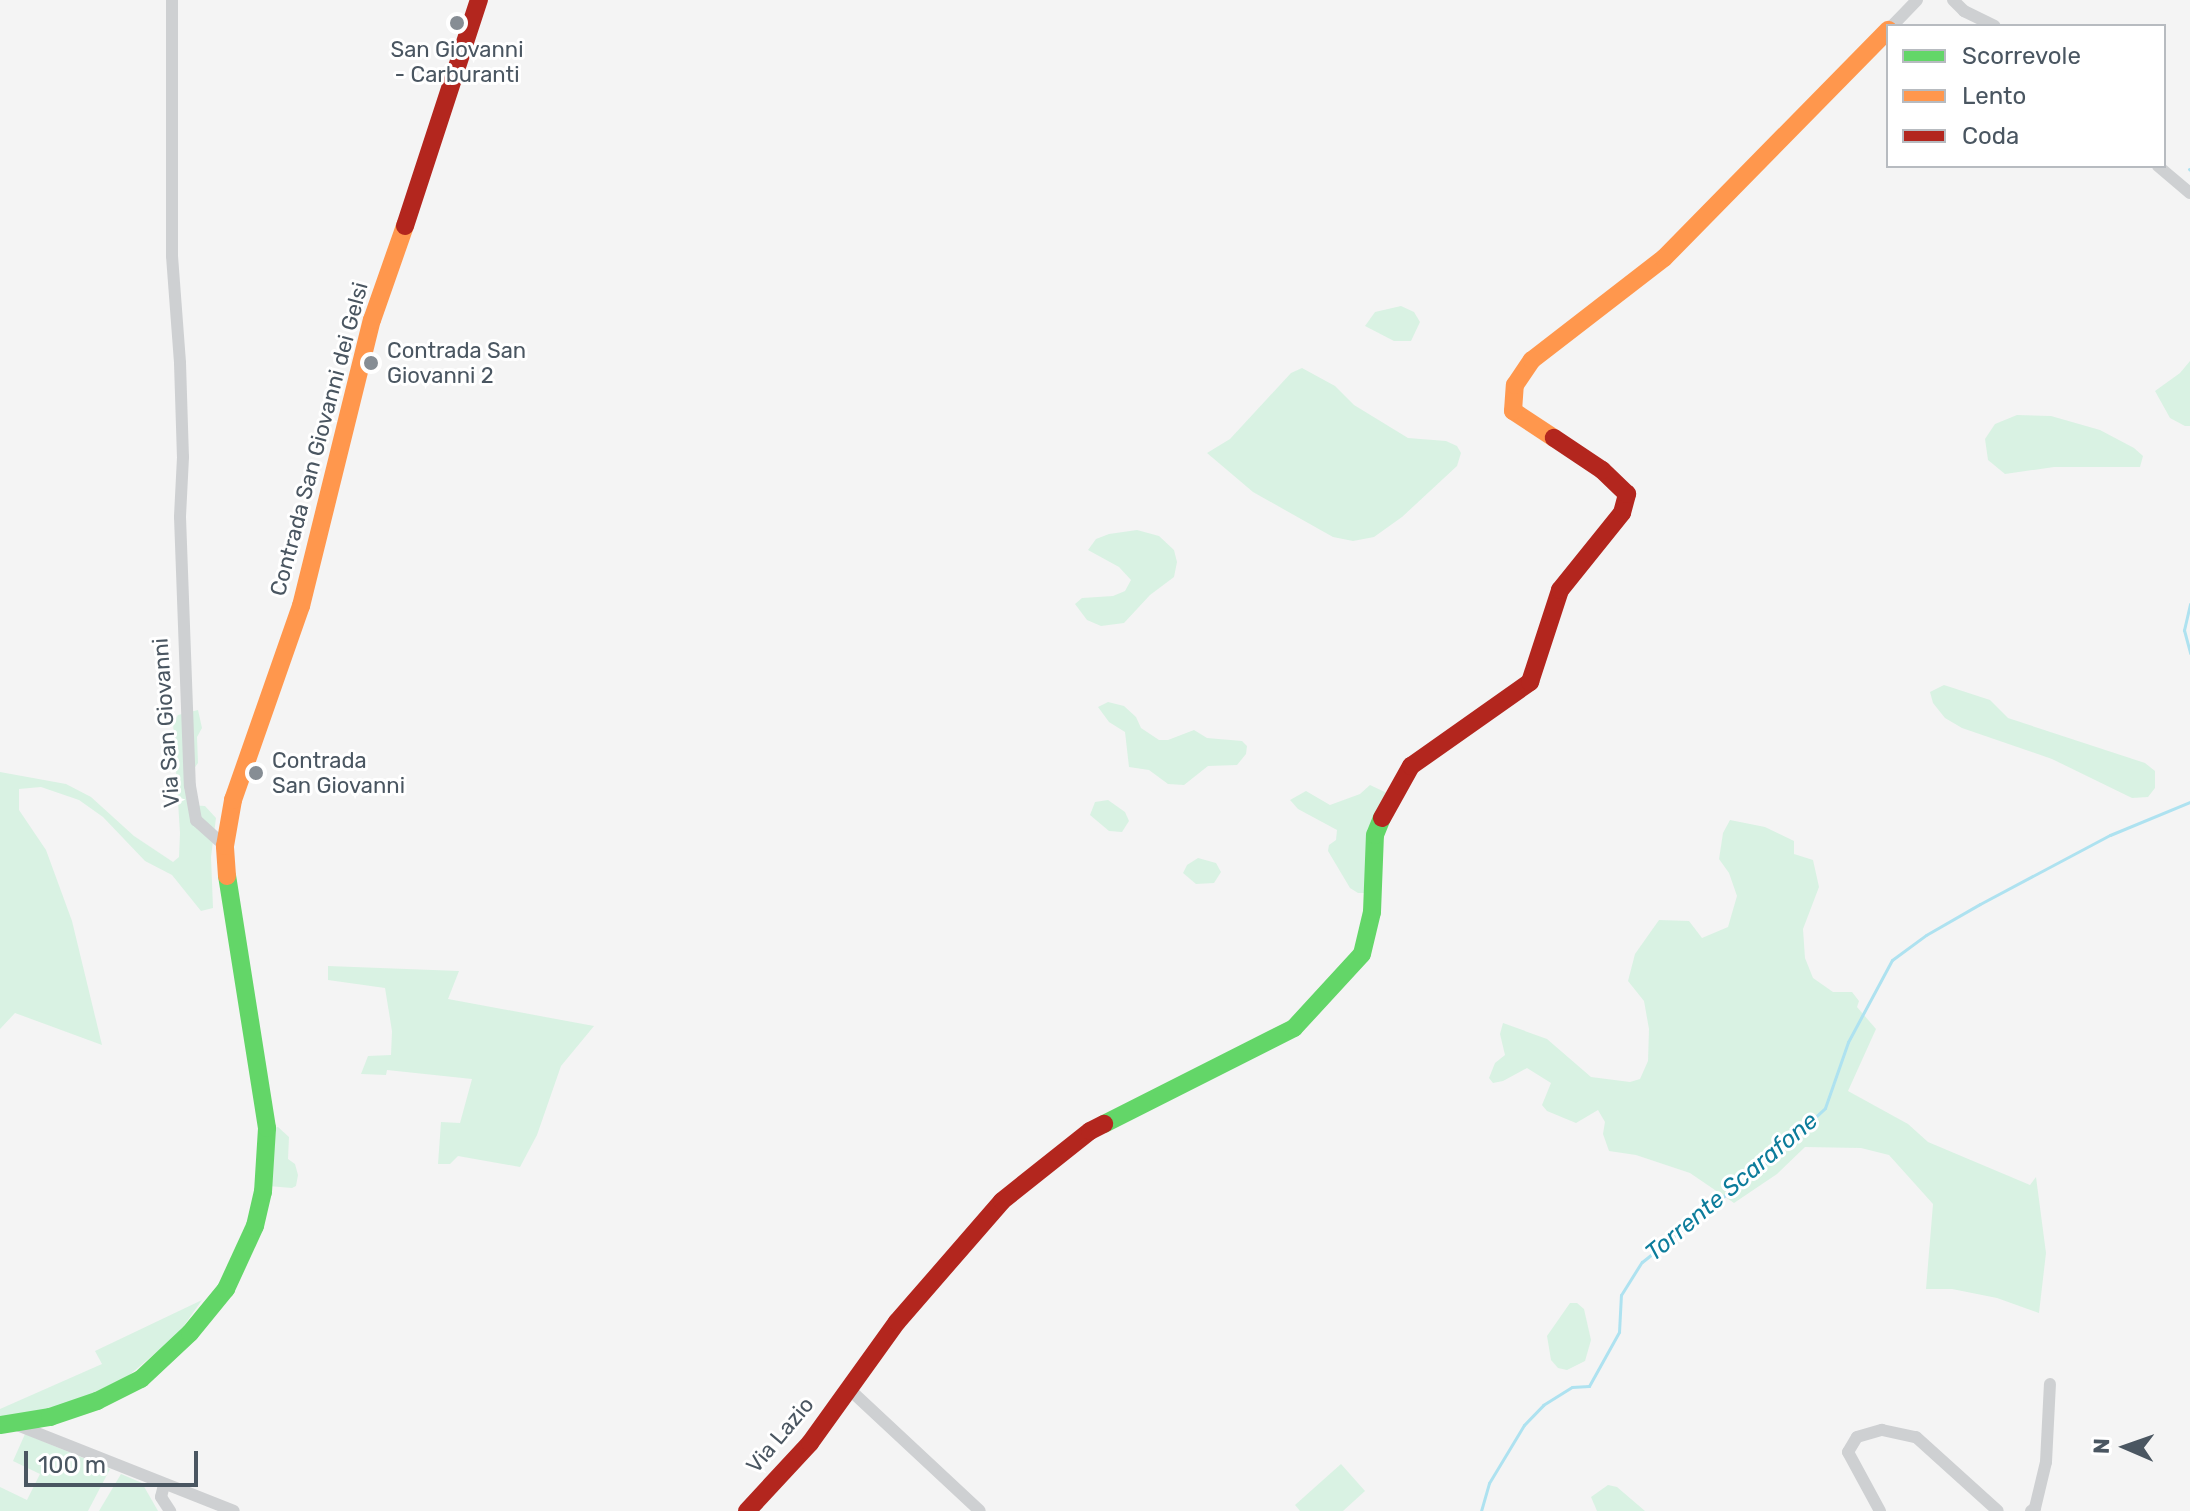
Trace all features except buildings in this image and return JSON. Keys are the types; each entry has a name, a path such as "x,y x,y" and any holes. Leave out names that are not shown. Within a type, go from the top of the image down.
{"street":[{"name":"Via San Giovanni","path":"172,0 172,256 180,363 180,517 190,786 196,820 225,846"},
{"name":"Contrada San Giovanni dei Gelsi","path":"225,846 233,800 251,740 301,606 372,320 432,150 479,0"},
{"path":"1894,24 1917,0"},
{"path":"1953,0 1964,11 1991,24"},
{"name":"Via Lazio","path":"747,1511 810,1443 897,1322 1002,1201 1090,1131 1294,1028 1362,954 1372,912 1375,835 1394,792 1411,766 1530,682 1560,590 1622,513 1627,494 1602,470 1513,411 1515,385 1532,360 1664,258 1886,32"},
{"path":"2160,168 2190,193"},
{"path":"9,1425 97,1401 141,1379 190,1333 226,1289 255,1226 267,1159 265,1097 235,944 225,846"},
{"path":"2031,1511 2046,1462 2050,1384"},
{"path":"848,1388 980,1511"},
{"path":"9,1425 234,1511"},
{"path":"1880,1511 1848,1452 1857,1437 1882,1430 1916,1437 1998,1511"},
{"path":"164,1485 161,1497 170,1511"}],"green space":[{"path":"1401,306 1414,312 1420,322 1411,341 1394,341 1365,326 1375,312"},
{"path":"2190,361 2190,426 2185,426 2170,418 2155,391 2180,373"},
{"path":"1302,368 1335,386 1354,405 1408,438 1446,441 1457,446 1461,453 1457,466 1402,517 1374,537 1353,541 1333,537 1253,492 1207,453 1230,439 1291,373"},
{"path":"2017,415 2051,416 2100,430 2143,456 2140,467 2054,467 2005,474 1988,460 1985,439 1995,424"},
{"path":"1137,530 1159,536 1174,550 1177,562 1174,577 1150,595 1124,623 1101,626 1087,620 1075,604 1082,598 1113,596 1125,591 1131,580 1119,567 1088,550 1096,539"},
{"path":"1944,685 1990,700 2008,718 2145,763 2155,771 2155,788 2148,797 2132,798 2052,759 1962,728 1945,718 1933,703 1930,692"},
{"path":"1108,702 1124,706 1136,717 1141,728 1159,740 1168,740 1194,730 1207,738 1242,741 1247,746 1246,754 1237,765 1208,766 1184,785 1168,784 1149,770 1129,767 1125,732 1109,722 1098,707"},
{"path":"198,710 202,728 197,737 198,763 185,781 188,805 205,806 216,818 211,857 213,908 201,911 172,875 145,861 103,817 79,800 41,787 19,789 19,810 46,850 72,921 102,1045 15,1013 0,1029 0,772 66,784 91,797 134,836 173,862 179,857 180,833 173,723 178,715"},
{"path":"1370,785 1389,794 1365,893 1358,893 1350,888 1328,851 1329,845 1336,840 1337,830 1298,809 1290,800 1306,791 1330,805 1360,794"},
{"path":"1108,800 1125,812 1129,821 1122,832 1109,831 1090,815 1095,802"},
{"path":"1730,820 1765,827 1794,841 1794,854 1813,860 1819,887 1803,929 1805,958 1813,978 1833,992 1852,992 1859,1001 1857,1007 1876,1029 1848,1091 1908,1124 1928,1142 2030,1185 2036,1177 2046,1253 2039,1313 1997,1298 1952,1289 1926,1289 1933,1204 1889,1155 1861,1148 1805,1147 1777,1174 1734,1203 1690,1173 1636,1155 1609,1151 1603,1134 1605,1122 1598,1110 1576,1123 1547,1111 1542,1105 1551,1083 1527,1068 1503,1081 1493,1083 1489,1078 1495,1063 1505,1055 1500,1034 1503,1023 1547,1039 1591,1077 1630,1082 1640,1079 1648,1061 1649,1029 1644,1001 1628,981 1635,954 1659,920 1689,921 1702,938 1728,927 1737,896 1729,873 1719,859 1723,833"},
{"path":"1198,858 1216,863 1221,872 1214,883 1196,884 1183,873 1187,865"},
{"path":"328,966 459,971 448,999 594,1026 561,1066 537,1135 520,1167 458,1156 450,1164 438,1164 441,1122 460,1123 472,1079 387,1070 386,1075 361,1074 368,1056 391,1055 392,1031 385,988 328,980"},
{"path":"278,1127 289,1137 288,1159 295,1164 298,1175 296,1186 292,1188 268,1186 271,1129"},
{"path":"202,1300 178,1334 127,1377 65,1406 0,1419 0,1409 102,1364 95,1351"},
{"path":"1570,1303 1577,1303 1584,1309 1591,1340 1585,1361 1567,1370 1558,1368 1551,1360 1547,1336"},
{"path":"25,1434 110,1469 88,1511 0,1511 0,1487 27,1500 40,1474 13,1461"},
{"path":"1341,1464 1365,1491 1343,1511 1300,1511 1295,1505"},
{"path":"121,1474 142,1483 158,1511 99,1511"},
{"path":"1608,1485 1617,1487 1645,1511 1597,1511 1591,1497"}],"waterway":[{"name":"Torrente Scarafone","path":"2190,604 2184,630 2190,653"},
{"name":"Torrente Scarafone","path":"1481,1511 1489,1483 1524,1425 1543,1405 1572,1387 1589,1386 1619,1332 1621,1295 1642,1262 1770,1159 1825,1108 1848,1042 1892,960 1926,935 1980,904 2110,835 2190,802"}],"traffic: fast":[{"path":"1104,1124 1294,1028 1362,954 1372,912 1375,835 1382,818"},
{"path":"0,1425 50,1417 97,1401 141,1379 190,1333 226,1289 255,1226 263,1192 267,1128 227,876"}],"traffic: slow":[{"path":"1554,438 1513,411 1515,385 1532,360 1664,258 1886,32"},
{"path":"227,876 225,846 233,800 301,606 372,320 405,226"}],"traffic: jam":[{"path":"405,226 479,0"},
{"path":"1382,818 1411,766 1530,682 1560,590 1622,513 1627,494 1602,470 1554,438"},
{"path":"747,1511 810,1443 897,1322 1002,1201 1090,1131 1104,1124"}],"place":[{"name":"San Giovanni - Carburanti","path":"457,23"},
{"name":"Contrada San Giovanni 2","path":"371,363"},
{"name":"Contrada San Giovanni","path":"256,773"}]}
